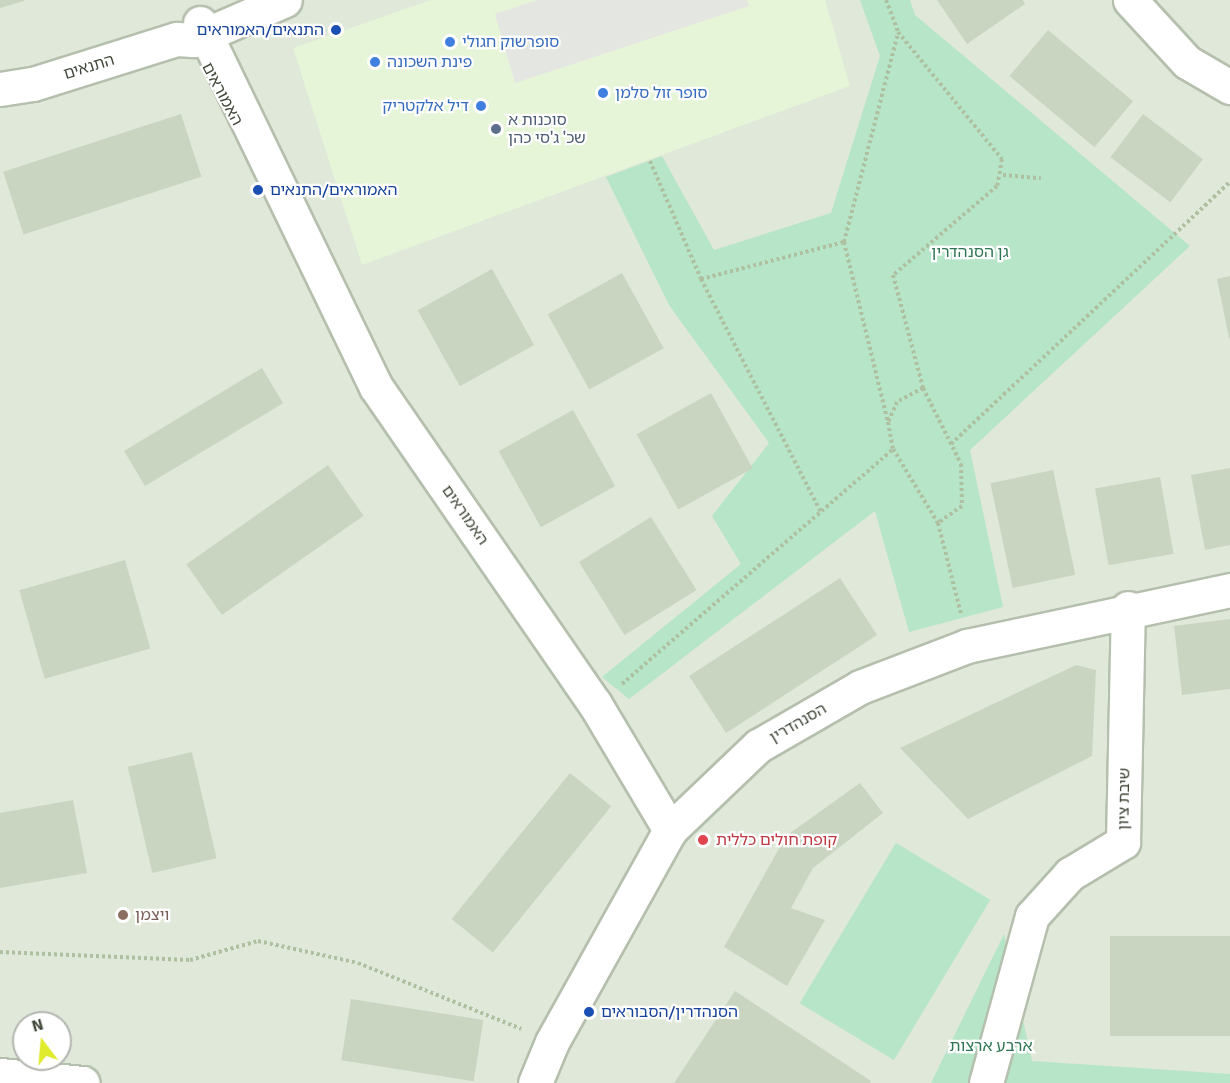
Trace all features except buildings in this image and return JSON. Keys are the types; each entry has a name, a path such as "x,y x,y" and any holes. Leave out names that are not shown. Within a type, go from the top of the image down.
{"street":[{"name":"התנאים","path":"193,33 262,0"},
{"name":"התנאים","path":"0,89 193,33 285,0"},
{"path":"1130,0 1187,62 1230,87"},
{"name":"האמוראים","path":"193,33 277,191 376,387 595,704 669,830"},
{"name":"הסנהדרין","path":"535,1083 552,1042 669,830 758,746 860,687 968,646 1128,608 1230,590"},
{"name":"שיבת ציון","path":"986,1083 1032,916 1070,874 1123,842 1128,608"},
{"path":"0,1075 83,1083"}],"path":[{"path":"886,0 898,33 1002,159 1003,175 997,186 893,275 923,388 961,464 962,506 938,523"},
{"path":"898,33 844,242 893,449 938,523 960,608"},
{"path":"650,161 701,279 822,514"},
{"path":"1003,175 1041,178"},
{"path":"951,444 1230,182"},
{"path":"701,279 844,242"},
{"path":"888,422 897,402 923,388"},
{"path":"595,704 822,514 893,449"},
{"path":"0,952 190,960 258,941 358,963 552,1042"}],"shaded area":[{"path":"0,0 1230,0 1230,1083 0,1083"},
{"path":"431,0 825,0 850,86 362,265 293,48"},
{"path":"537,0 747,0 749,6 515,83 495,14"}],"green space":[{"name":"גן הסנהדרין","path":"860,0 910,0 915,15 1190,246 970,450 1003,607 909,632 875,511 629,699 602,677 741,564 712,516 769,443 669,305 606,177 662,156 714,250 831,213 880,56"},
{"path":"896,843 990,900 894,1060 800,1003"},
{"name":"ארבע ארצות","path":"1004,934 1032,1061 1230,1074 1230,1083 931,1083"}],"place":[{"name":"התנאים/האמוראים","path":"336,30"},
{"name":"סופרשוק חגולי","path":"450,42"},
{"name":"פינת השכונה","path":"375,62"},
{"name":"סופר זול סלמן","path":"603,93"},
{"name":"דיל אלקטריק","path":"481,106"},
{"name":"סוכנות א שכ' ג'סי כהן","path":"496,129"},
{"name":"האמוראים/התנאים","path":"258,190"},
{"name":"קופת חולים כללית","path":"703,840"},
{"name":"ויצמן","path":"123,915"},
{"name":"הסנהדרין/הסבוראים","path":"589,1012"}]}
